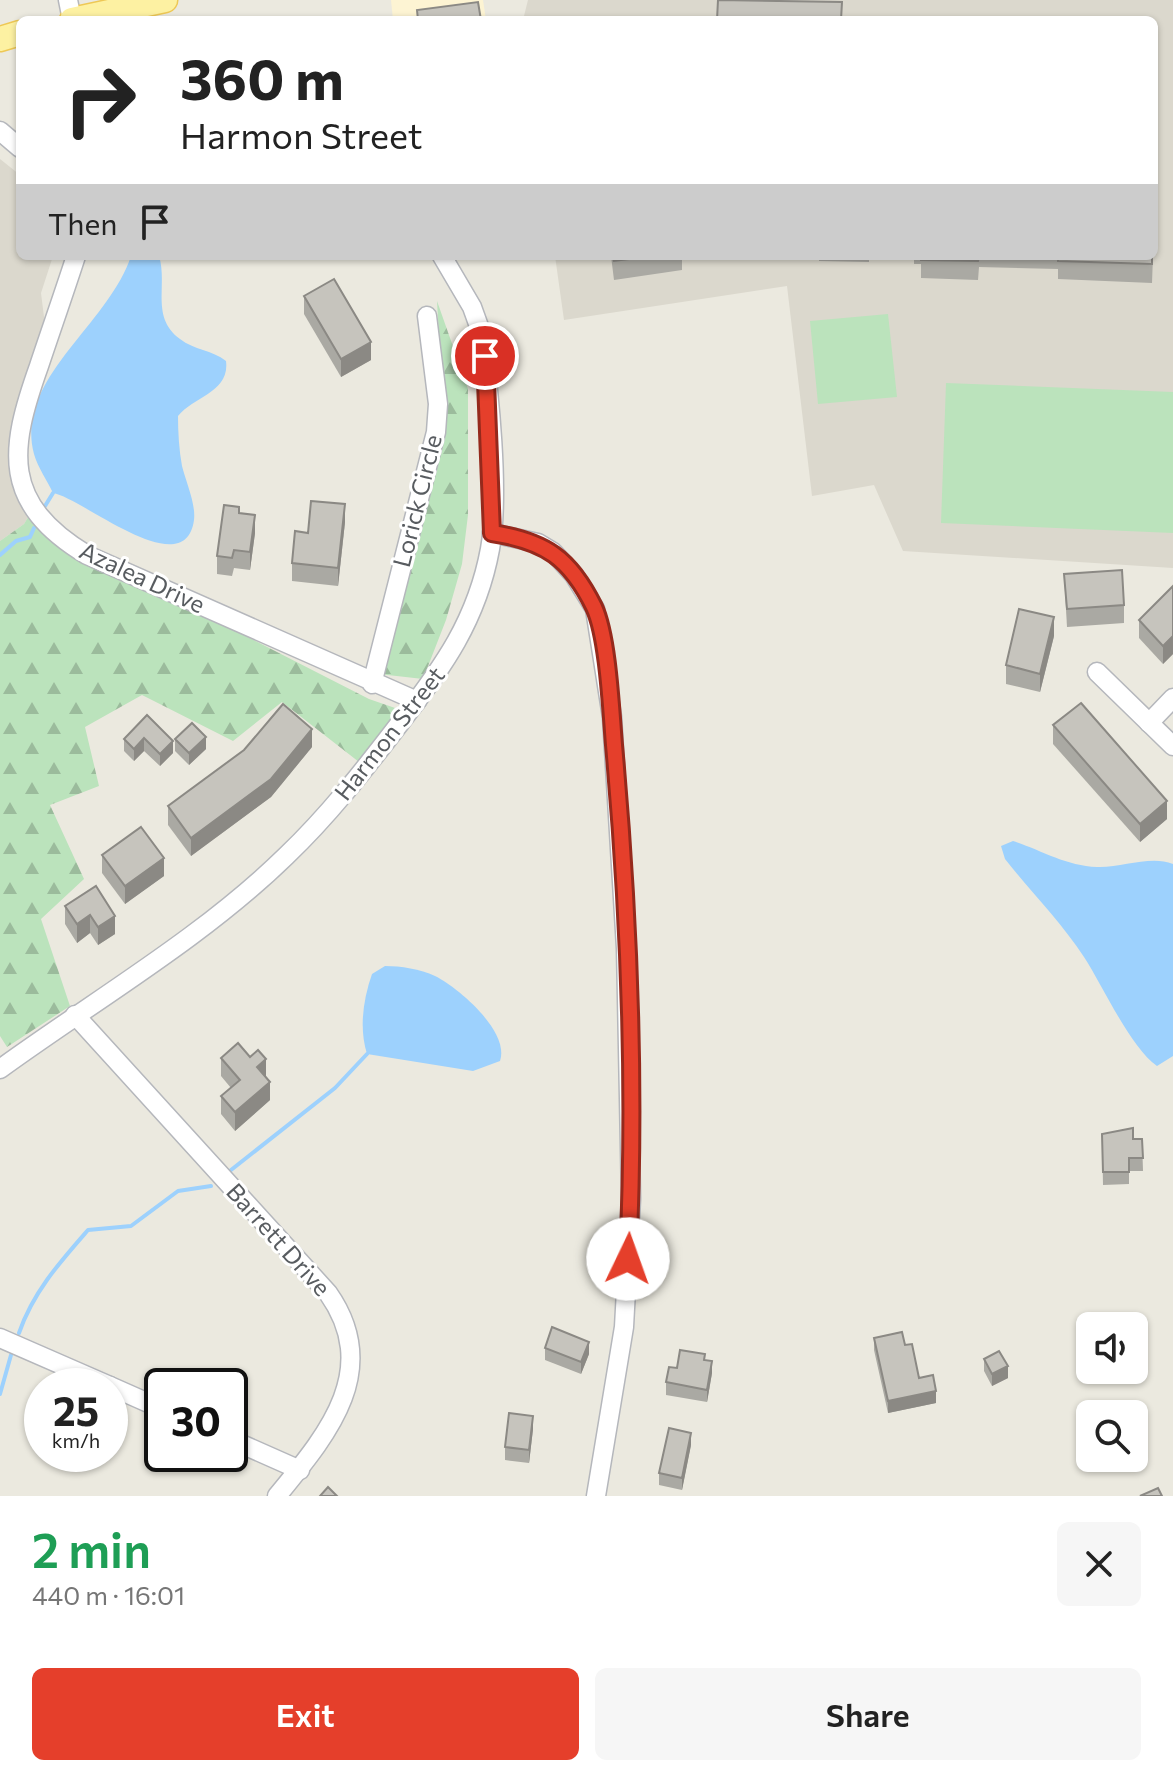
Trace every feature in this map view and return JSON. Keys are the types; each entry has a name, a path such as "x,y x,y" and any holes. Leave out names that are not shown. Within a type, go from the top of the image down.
{"main road":[{"path":"91,16 165,0"}],"street":[{"path":"0,131 16,145"},
{"name":"Azalea Drive","path":"75,260 17,439 19,480 33,509 64,540 87,555 372,684 417,701"},
{"name":"Harmon Street","path":"0,1069 218,913 286,856 323,818 453,654 474,610 492,533 487,382 481,332 465,293 444,260"},
{"name":"Lorick Circle","path":"372,684 436,432 438,404 427,316"},
{"path":"492,533 538,543 553,552 574,575 595,609 612,717 625,932 631,1199 624,1327 596,1496"},
{"path":"1097,672 1173,746"},
{"path":"1149,723 1173,698"},
{"name":"Barrett Drive","path":"75,1015 328,1293 342,1316 349,1356 343,1396 328,1434 277,1496"},
{"path":"0,1338 69,1368"},
{"path":"248,1447 300,1470"}],"shaded area":[{"path":"391,0 483,0 485,16 393,16"},
{"path":"528,0 1173,0 1173,568 903,551 874,485 812,496 787,286 564,320 556,260 1158,260 1158,16 524,16"},
{"path":"0,159 16,172 16,260 52,260 41,293 47,341 20,422 33,509 24,524 0,541"}],"green space":[{"path":"437,301 468,389 468,515 462,564 446,620 423,679 379,674 443,408"},
{"path":"888,314 897,397 818,404 810,321"},
{"path":"946,383 1173,392 1173,533 941,523"},
{"path":"33,509 87,555 369,699 398,709 384,734 359,762 282,702 233,741 142,695 85,727 99,786 50,805 84,879 41,919 70,1006 7,1047 0,1036 0,541 24,524"}],"water":[{"path":"129,260 160,260 165,321 185,343 226,361 226,371 217,387 178,416 181,460 194,520 187,538 172,544 153,542 131,533 53,493 34,454 31,427 37,401 66,353 119,282"},
{"path":"1013,841 1086,866 1106,867 1145,861 1173,864 1173,1056 1157,1066 1137,1045 1075,944 1005,859 1001,846"},
{"path":"385,966 423,971 457,990 490,1025 501,1050 500,1061 473,1071 367,1054 363,1024 366,994 372,974"}],"building":[{"path":"718,0 842,2 841,16 717,16"},
{"path":"478,2 480,16 418,16 417,10"},
{"path":"1152,260 1152,264 1058,261"},
{"path":"334,279 371,342 341,359 304,296"},
{"path":"311,501 345,504 338,568 292,563 295,531 308,533"},
{"path":"224,505 239,507 239,513 255,515 250,552 234,550 232,558 217,556"},
{"path":"1122,570 1124,605 1067,609 1064,574"},
{"path":"1173,586 1173,636 1163,646 1139,620"},
{"path":"1019,609 1054,617 1040,674 1006,665"},
{"path":"1081,703 1167,801 1140,824 1053,725"},
{"path":"283,704 312,729 271,779 191,838 168,806 244,750"},
{"path":"147,715 173,741 160,754 144,738 134,749 124,739"},
{"path":"192,723 206,737 189,753 175,739"},
{"path":"141,827 164,858 125,886 102,855"},
{"path":"96,886 115,916 98,927 90,915 77,924 65,906"},
{"path":"238,1043 250,1057 258,1050 266,1059 257,1067 270,1082 235,1112 221,1096 240,1080 221,1058"},
{"path":"1133,1128 1133,1139 1142,1139 1143,1158 1129,1158 1129,1172 1103,1172 1102,1134"},
{"path":"552,1327 589,1342 581,1362 545,1348"},
{"path":"902,1332 905,1345 912,1344 919,1378 933,1375 936,1391 888,1401 874,1338"},
{"path":"680,1350 705,1354 704,1360 712,1361 707,1390 666,1382 669,1367 677,1368"},
{"path":"999,1351 1008,1366 992,1374 984,1359"},
{"path":"509,1413 533,1416 529,1450 505,1447"},
{"path":"669,1428 691,1433 682,1478 659,1473"},
{"path":"328,1487 337,1496 320,1496"},
{"path":"1158,1488 1162,1496 1140,1496"}],"waterway":[{"path":"45,506 53,493"},
{"path":"0,555 16,541 30,537 34,528"},
{"path":"231,1170 335,1088 367,1054"},
{"path":"19,1333 40,1291 88,1230 131,1226 178,1191 211,1186"},
{"path":"0,1394 11,1355"}],"route":[{"path":"485,356 492,533 524,538 553,552 574,575 595,609 601,635 612,717 622,853 631,1199 628,1259"}]}
